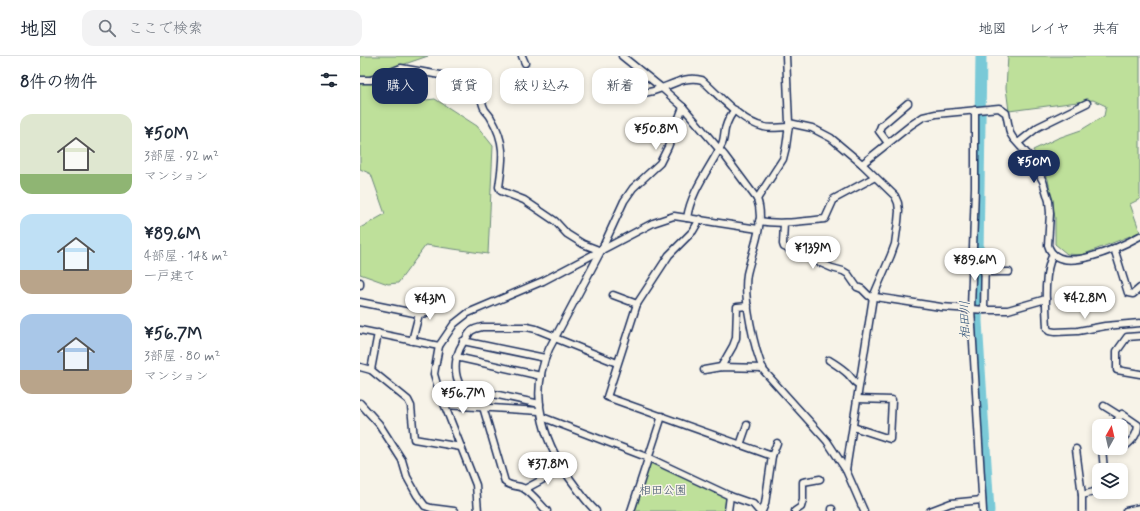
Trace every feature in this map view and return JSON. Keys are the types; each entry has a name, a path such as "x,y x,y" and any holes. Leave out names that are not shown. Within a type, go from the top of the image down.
{"street":[{"path":"522,56 525,63"},
{"path":"622,56 663,88 683,107 719,149 757,199 760,211 759,221 747,276 746,291 759,362 762,368 827,441 846,470 864,511"},
{"path":"757,199 783,159 786,147 789,125 786,56"},
{"path":"360,80 371,80 401,68 468,80 474,83 478,87 485,110 491,117 499,135 503,151 499,186 501,191 524,200 556,221 567,234 582,244 601,251"},
{"path":"648,92 690,78 702,80 747,120 757,125 765,127 789,125 808,127 822,133 862,164 895,196 899,210 897,234 891,255 873,297 846,470"},
{"path":"888,143 879,131 880,126 908,103"},
{"path":"1018,143 1038,127 1087,103"},
{"path":"596,511 562,469 551,447 541,414 541,376 546,358 601,251 624,201 633,188 660,163 683,107"},
{"path":"862,164 923,117 936,114 999,108 1006,113 1010,133 1030,156 1043,181 1049,201 1050,213 1048,245 1053,254 1059,258 1080,260 1114,248 1140,236"},
{"path":"687,218 689,207 694,195 722,143 725,129 735,110"},
{"path":"976,110 972,309 983,511"},
{"path":"759,221 784,223 790,221 825,220 834,199 875,177"},
{"path":"478,511 476,485 445,405 438,391 434,374 439,346 454,324 468,313 543,281 653,222 674,216 758,229"},
{"path":"700,219 693,231 669,255 637,304 607,397 772,456"},
{"path":"784,223 784,247 832,268 843,271 848,274 857,287 862,289 869,296 941,307 982,310 1008,310 1046,299"},
{"path":"1114,248 1128,293 1133,294 1140,288"},
{"path":"982,310 985,254"},
{"path":"1053,254 1048,268 1046,299 1047,328 1049,330 1055,332 1078,331 1105,326 1140,323"},
{"path":"984,272 1009,272"},
{"path":"613,295 637,304"},
{"path":"360,302 419,314 427,313 434,296"},
{"path":"721,367 736,338 737,307 748,306"},
{"path":"412,341 419,314"},
{"path":"540,404 461,387 455,366 456,357 463,341 471,331 482,327 527,327 556,337 617,363"},
{"path":"360,330 439,346"},
{"path":"371,370 378,333"},
{"path":"1140,336 1127,337 1117,351 1117,370 1140,374"},
{"path":"463,341 546,358"},
{"path":"456,357 541,376"},
{"path":"829,360 839,366 854,382 859,385"},
{"path":"360,367 371,370 408,400 411,406 414,439 461,447"},
{"path":"704,370 721,367 762,368"},
{"path":"853,427 890,439 892,400 857,400"},
{"path":"360,403 379,424 402,460 407,476 417,495 425,506 454,511"},
{"path":"445,405 483,407 541,414 649,458 730,496 753,504 761,511 765,504 772,456 777,443"},
{"path":"1104,406 1120,416 1122,414 1138,425 1131,442 1128,444"},
{"path":"483,407 505,482 509,486 520,486 525,489 547,511"},
{"path":"631,511 662,416"},
{"path":"740,445 747,426"},
{"path":"1076,449 1082,495 1082,511"},
{"path":"525,489 562,469"},
{"path":"795,511 801,507 803,500 802,482 820,479"},
{"path":"1082,495 1092,492"},
{"path":"728,511 730,496"},
{"path":"930,511 951,503 982,500"},
{"path":"951,503 952,511"},
{"path":"1126,511 1140,508"}],"green space":[{"path":"360,56 428,56 393,68 372,68 372,75 367,77 372,83 372,104 428,104 428,100 435,99 436,104 443,104 477,126 493,146 488,254 426,245 398,283 388,284 360,274 360,228 385,214 371,174 360,169"},
{"path":"1008,56 1140,56 1140,199 1130,204 1140,232 1082,255 1067,254 1055,244 1055,218 1048,179 1033,150 1058,138 1081,130 1104,116 1106,106 1093,100 1009,111 1006,88"},
{"name":"相田公園","path":"652,462 727,497 725,511 633,511 649,464"}],"waterway":[{"name":"相田川","path":"981,56 977,321 989,511"}]}
